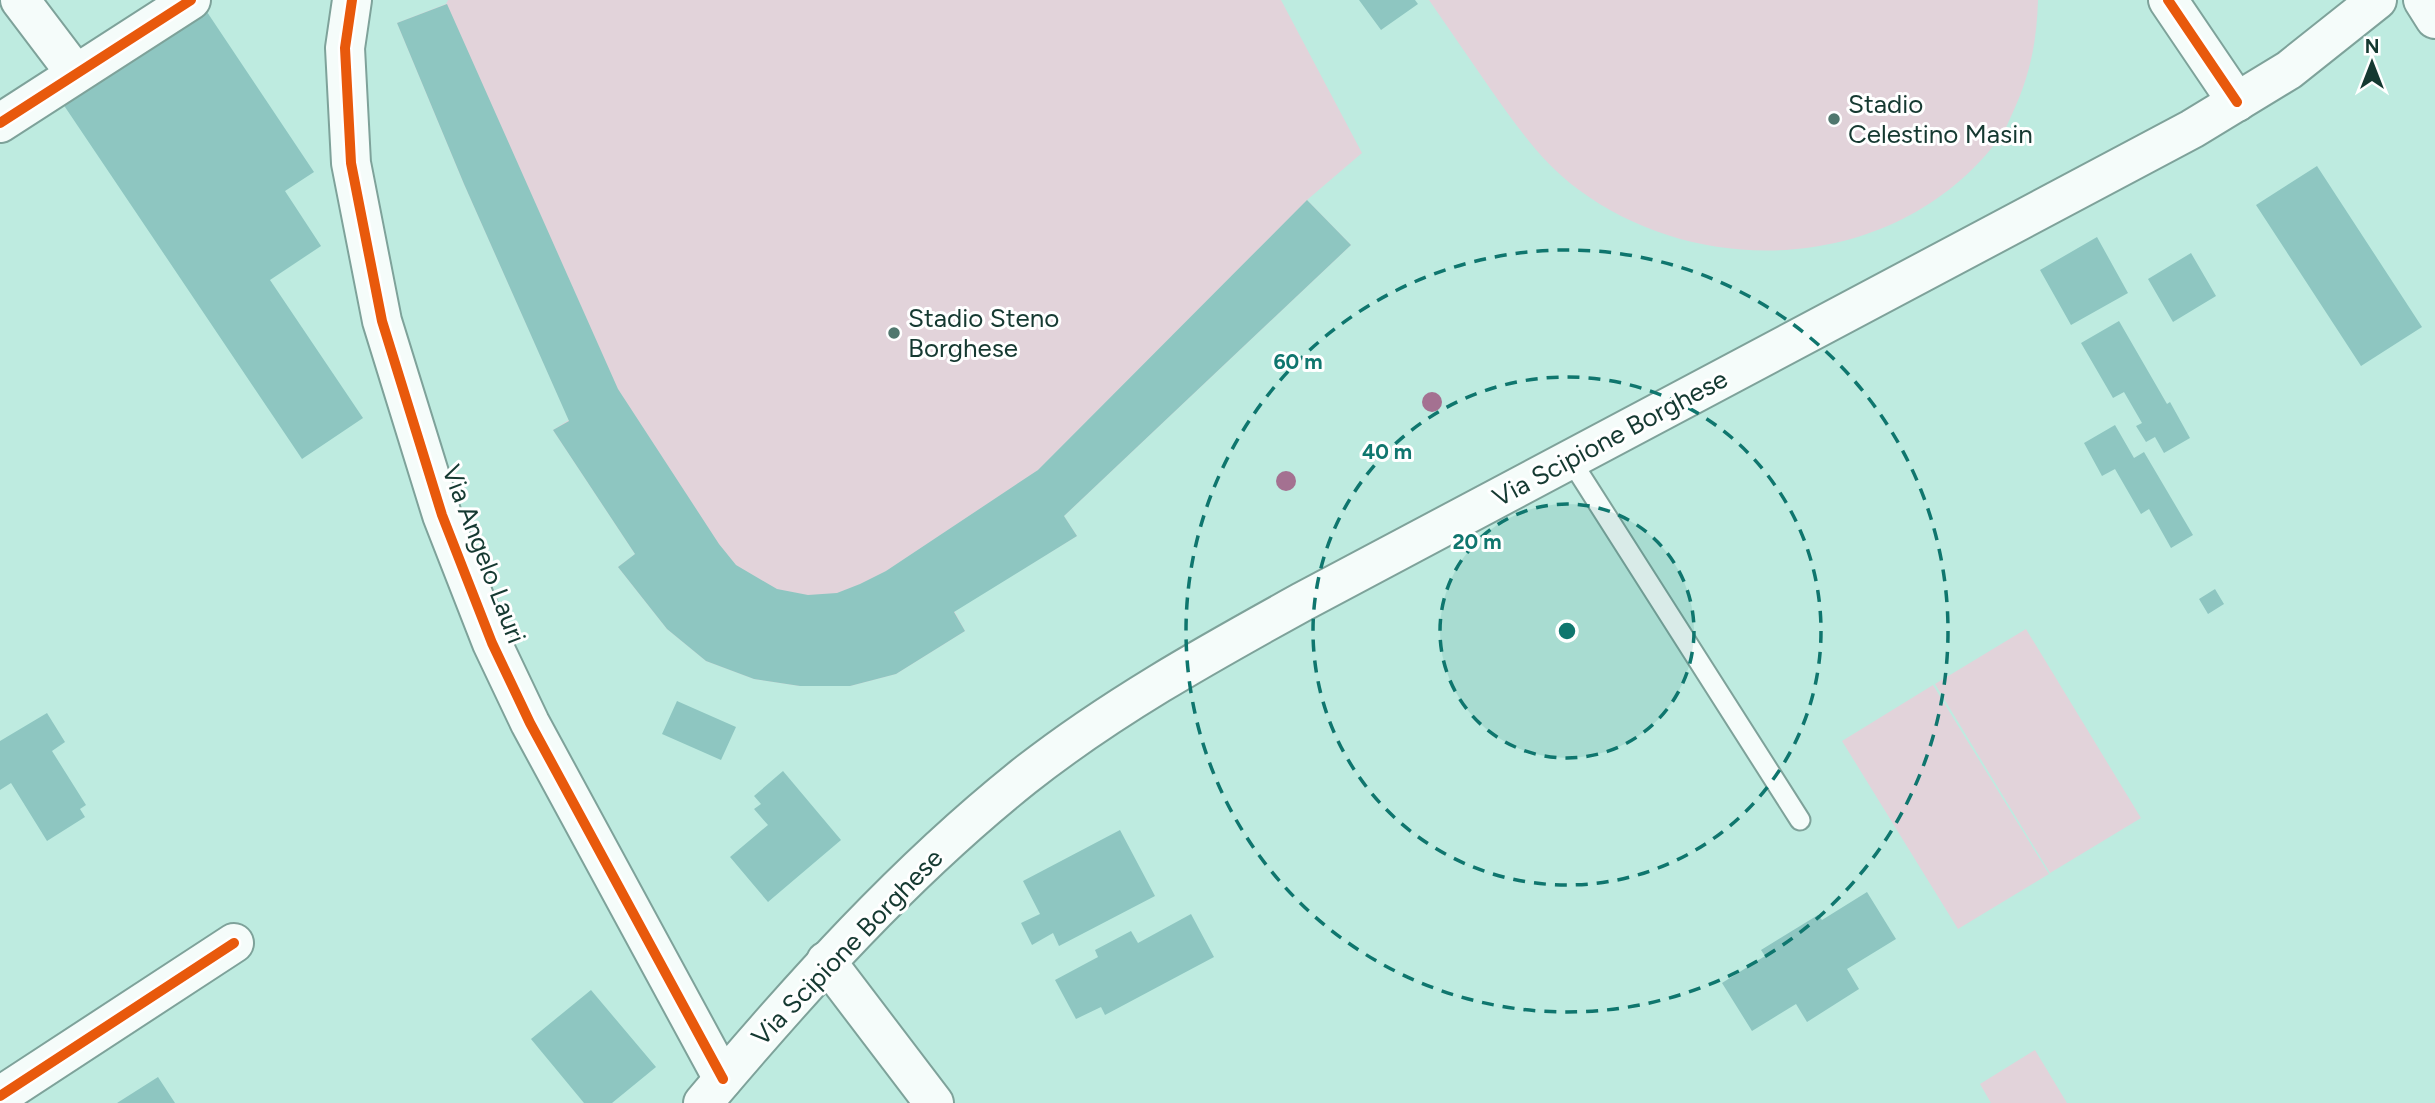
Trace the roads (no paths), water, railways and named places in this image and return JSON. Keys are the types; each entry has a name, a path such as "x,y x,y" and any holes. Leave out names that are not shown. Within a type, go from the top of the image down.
{"street":[{"path":"20,0 76,74"},
{"path":"0,123 191,0"},
{"name":"Via Angelo Lauri","path":"352,0 345,48 345,73 347,131 353,175 372,275 390,349 442,515 492,643 525,714 713,1091"},
{"path":"2168,0 2236,102"},
{"name":"Via Scipione Borghese","path":"713,1091 826,961 887,897 1023,777 1112,714 1209,653 1570,459 2102,179 2236,102 2309,56 2377,0"},
{"path":"2423,0 2435,19"},
{"path":"0,1096 234,943"},
{"path":"826,961 934,1103"}],"lane":[{"path":"1570,459 1800,821"}],"place":[{"name":"Stadio Celestino Masin","path":"1834,119"},
{"name":"Stadio Steno Borghese","path":"894,333"}]}
